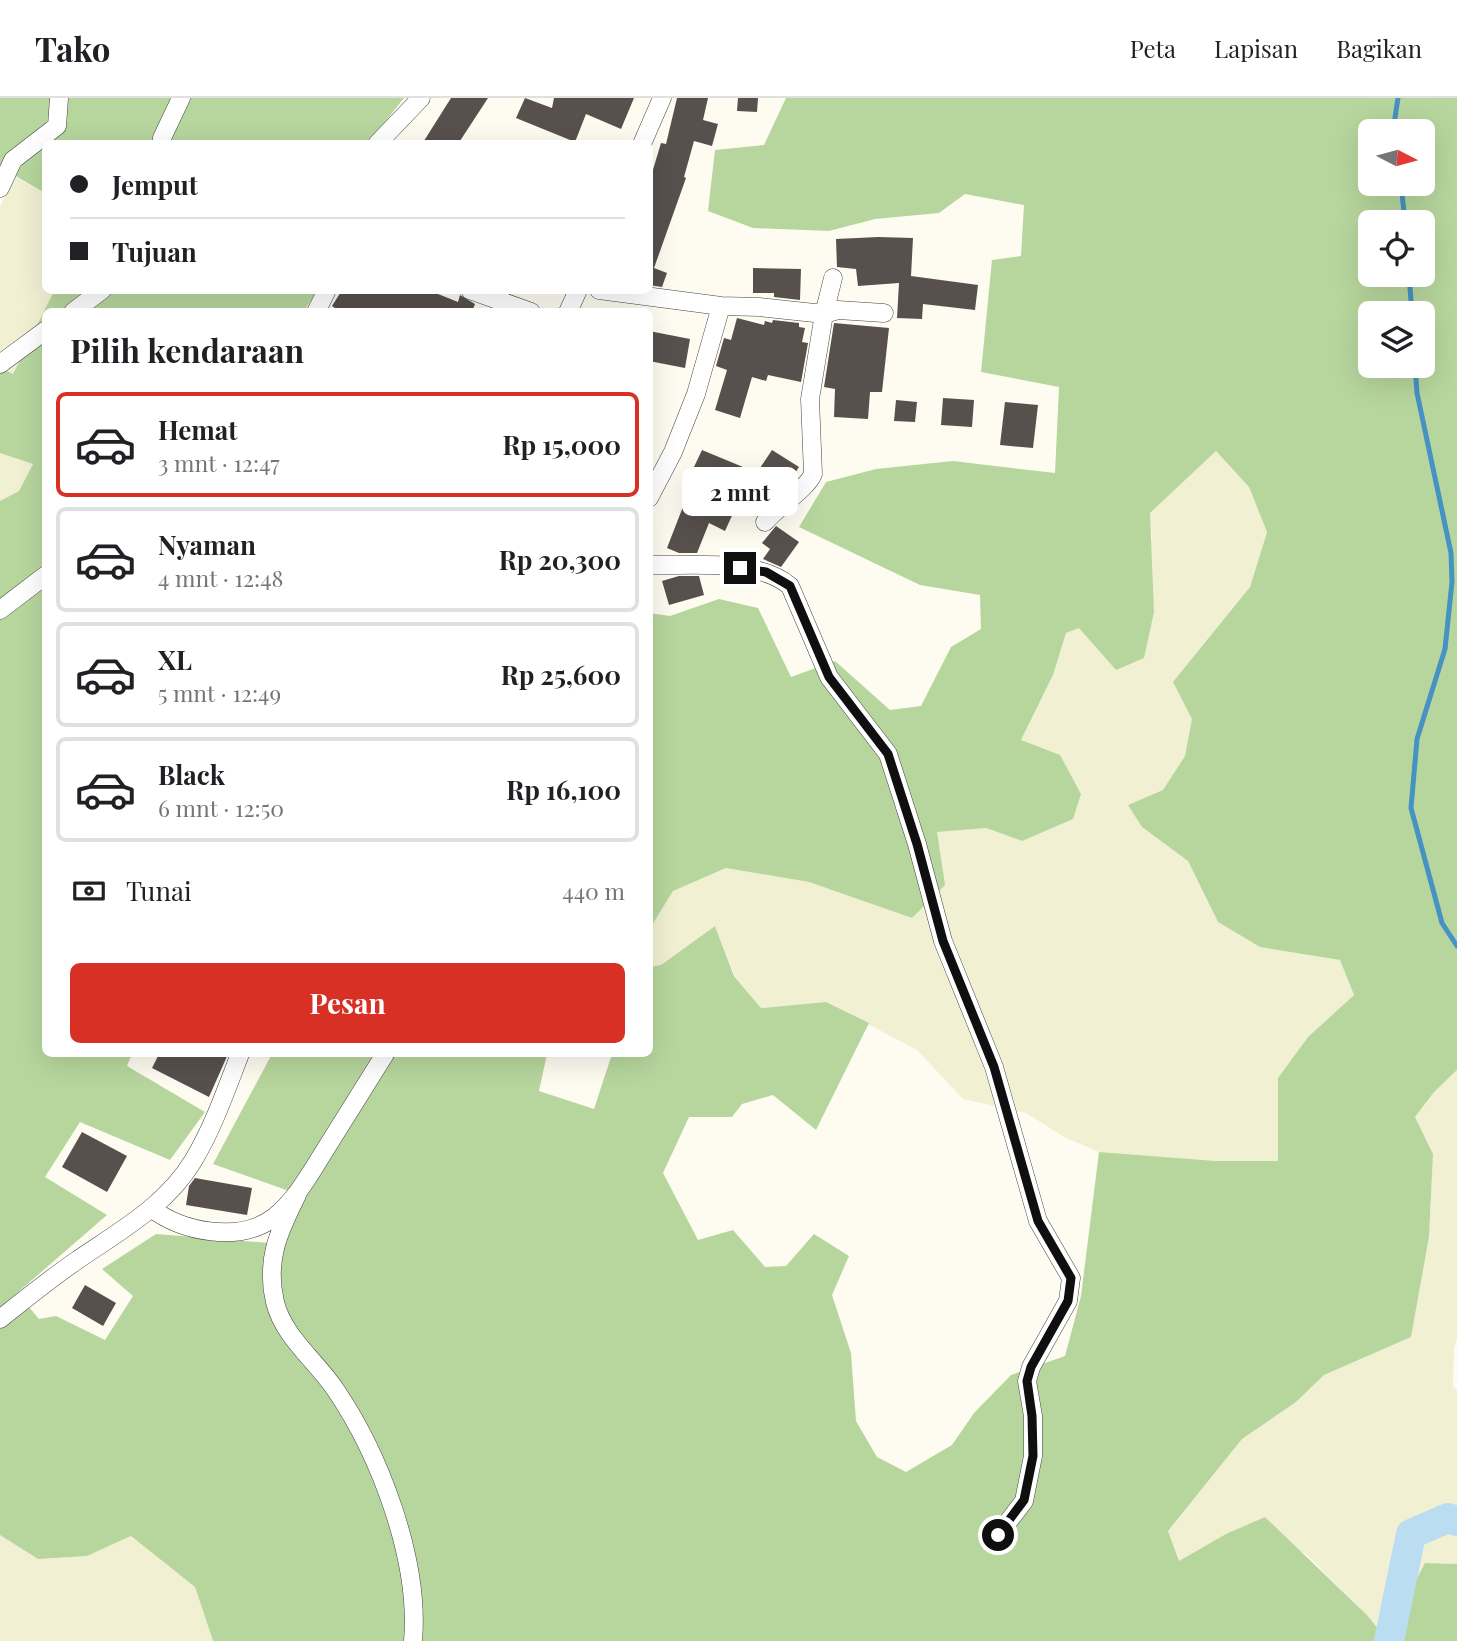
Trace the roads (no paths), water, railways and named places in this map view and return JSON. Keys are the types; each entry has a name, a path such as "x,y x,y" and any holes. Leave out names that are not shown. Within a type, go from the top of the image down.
{"street":[{"path":"0,188 13,160 57,126 59,98"},
{"path":"162,140 181,98"},
{"path":"381,140 421,98"},
{"path":"644,140 662,98"},
{"path":"765,522 778,506 808,484 813,474 810,399 824,314 833,278"},
{"path":"78,308 97,294"},
{"path":"477,294 500,307"},
{"path":"630,294 721,306 824,314 838,310 884,313"},
{"path":"653,490 673,452 696,394 721,306"},
{"path":"0,364 42,333"},
{"path":"653,565 740,568 766,572 790,586 829,677 888,754 917,844 943,941 994,1067 1038,1221 1071,1278 1068,1301 1031,1367 1027,1381 1032,1416 1033,1456 1024,1500 998,1535"},
{"path":"0,610 42,578"},
{"path":"0,1319 151,1208 171,1190 192,1163 210,1128 239,1057"},
{"path":"383,1057 297,1195 273,1248 271,1268 275,1303 290,1333 334,1387 357,1424 380,1473 397,1521 409,1581 413,1641"},
{"path":"151,1208 192,1229 246,1229 272,1219 297,1195"}],"waterway":[{"path":"1395,119 1398,98"},
{"path":"1402,196 1404,210"},
{"path":"1410,287 1411,301"},
{"path":"1416,378 1451,553 1452,582 1445,649 1417,739 1411,808 1442,923 1457,946"},
{"path":"1389,1641 1411,1534 1448,1518 1457,1521"}]}
